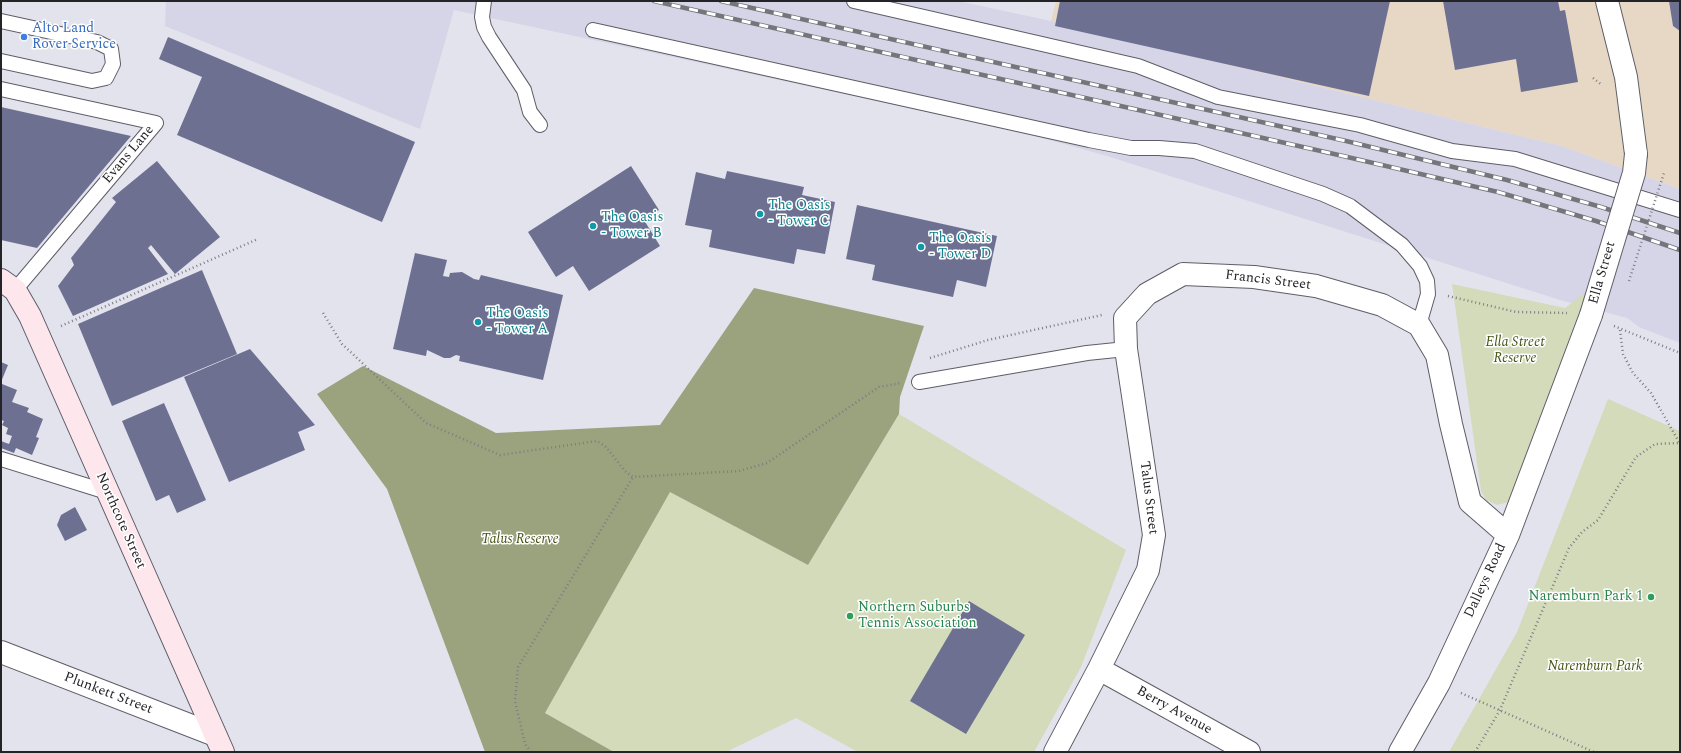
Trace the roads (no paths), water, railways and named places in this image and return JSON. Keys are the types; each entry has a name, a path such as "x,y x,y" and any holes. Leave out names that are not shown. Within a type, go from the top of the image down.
{"street":[{"name":"Ella Street","path":"1508,535 1582,314 1634,173 1636,154 1626,77 1607,1"},
{"name":"Francis Street","path":"1125,318 1147,294 1183,274 1254,277 1316,286 1382,305 1419,325"},
{"name":"Northcote Street","path":"8,285 30,316 219,744"},
{"name":"Talus Street","path":"1054,752 1099,669 1148,570 1154,535 1126,350 1125,318"},
{"name":"Dalleys Road","path":"1400,752 1439,683 1508,535 1470,502 1451,424 1437,355 1419,325"},
{"name":"Plunkett Street","path":"1,652 219,744"},
{"name":"Berry Avenue","path":"1099,669 1249,752"}],"lane":[{"path":"484,1 482,18 484,27 524,90 530,112 540,125"},
{"path":"854,1 1138,66 1218,96 1360,125 1452,151 1515,159 1680,210"},
{"path":"1,22 97,42 111,49 113,64 106,78 92,81 1,61"},
{"path":"592,30 1089,140 1132,148 1195,151 1323,194 1350,206 1402,245 1420,266 1427,281 1428,294 1419,325"},
{"name":"Evans Lane","path":"1,89 156,123 8,285"},
{"path":"919,382 1087,353 1126,350"},
{"path":"1,459 107,492"}],"railway":[{"path":"654,1 1498,192 1596,221 1680,250"},
{"path":"721,1 1346,141 1507,180 1601,207 1680,233"}],"place":[{"name":"Alto Land Rover Service","path":"24,37"},
{"name":"The Oasis - Tower C","path":"760,214"},
{"name":"The Oasis - Tower B","path":"593,226"},
{"name":"The Oasis - Tower D","path":"921,247"},
{"name":"The Oasis - Tower A","path":"478,322"},
{"name":"Naremburn Park 1","path":"1651,597"},
{"name":"Northern Suburbs Tennis Association","path":"850,616"}],"park label":[{"name":"Ella Street Reserve","path":"1515,352"},
{"name":"Talus Reserve","path":"520,540"},
{"name":"Naremburn Park","path":"1595,667"}]}
